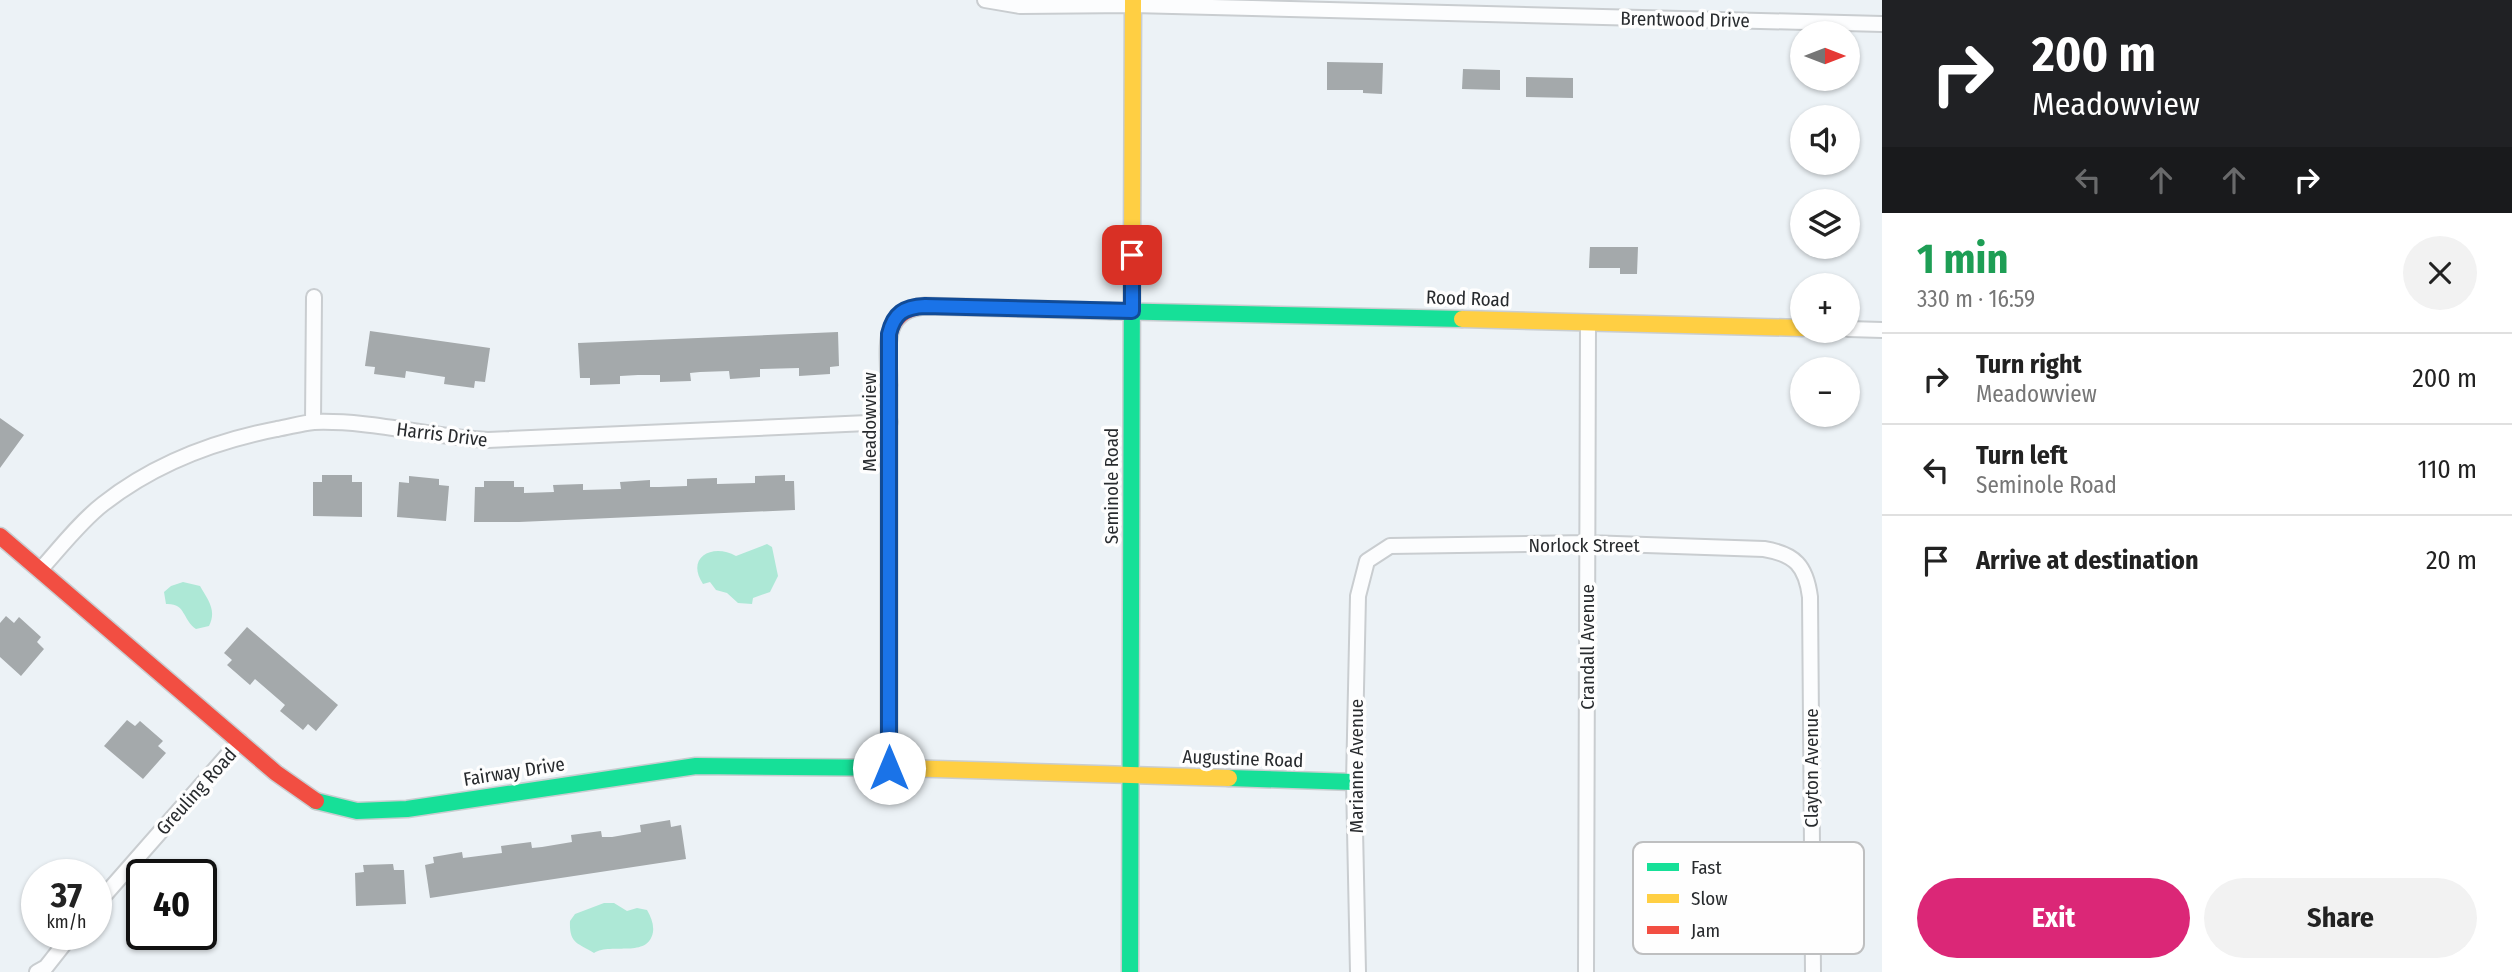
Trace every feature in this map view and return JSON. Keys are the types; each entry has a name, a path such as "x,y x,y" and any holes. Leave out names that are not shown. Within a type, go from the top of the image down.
{"street":[{"name":"Brentwood Drive","path":"985,0 1020,6 1133,2 1882,24"},
{"name":"Seminole Road","path":"1130,972 1133,2"},
{"path":"313,422 314,296"},
{"name":"Meadowview","path":"889,768 889,334 895,316 912,307 925,306 1132,311"},
{"name":"Rood Road","path":"1132,311 1790,328"},
{"name":"Crandall Avenue","path":"1586,972 1588,323"},
{"path":"1860,329 1882,330"},
{"name":"Harris Drive","path":"41,569 102,504 147,476 190,453 233,438 313,422 388,428 456,439 488,440 890,422"},
{"name":"Fairway Drive","path":"0,536 276,773 313,800 357,811 407,809 696,766 1131,775"},
{"name":"Norlock Street","path":"1367,561 1390,546 1587,543 1764,549 1790,557 1801,566"},
{"name":"Marianne Avenue","path":"1357,972 1354,782 1358,596 1367,561"},
{"name":"Clayton Avenue","path":"1801,566 1808,580 1810,597 1812,842"},
{"name":"Greuling Road","path":"112,887 240,741"},
{"name":"Augustine Road","path":"1131,775 1354,782"},
{"path":"37,972 46,967 59,950"},
{"name":"Clayton Avenue","path":"1813,954 1813,972"}],"shaded area":[{"path":"767,544 772,547 778,576 770,592 753,598 752,604 738,603 727,593 716,590 710,582 703,584 698,575 697,566 704,555 719,551 736,556"},
{"path":"183,582 200,586 206,596 212,610 209,626 196,629 181,609 166,604 164,592"},
{"path":"604,903 614,903 627,911 637,908 647,910 653,926 650,940 637,948 601,950 594,953 576,942 570,929 570,921 575,914"}],"building":[{"path":"1327,62 1383,63 1382,94 1363,93 1363,90 1327,90"},
{"path":"1463,69 1500,70 1500,90 1462,89"},
{"path":"1526,77 1573,78 1573,98 1526,97"},
{"path":"1590,247 1638,247 1637,274 1620,274 1620,268 1589,268"},
{"path":"370,331 490,348 485,382 475,381 474,388 444,384 445,377 406,371 405,378 374,374 375,367 365,366"},
{"path":"838,332 839,366 830,367 830,374 799,376 799,368 760,369 760,377 730,379 729,371 700,372 690,373 691,381 660,382 660,375 638,375 620,376 620,384 590,385 590,378 580,378 578,343"},
{"path":"0,418 24,435 0,468"},
{"path":"322,475 352,475 352,482 362,482 362,517 313,516 313,482 322,482"},
{"path":"785,475 785,481 794,481 795,510 474,522 475,487 484,487 484,481 514,481 514,487 524,487 524,493 554,492 553,485 583,484 583,490 621,489 620,482 650,480 650,487 687,486 687,479 717,478 717,484 755,483 755,476"},
{"path":"409,476 439,479 439,485 449,486 446,521 397,517 399,482 409,483"},
{"path":"6,616 14,623 19,617 41,637 37,642 44,649 21,676 0,657 0,623"},
{"path":"247,627 338,705 316,731 308,724 303,730 280,711 285,705 255,679 250,685 227,665 232,660 224,653"},
{"path":"127,720 135,726 140,721 163,741 158,746 166,753 143,779 104,746"},
{"path":"670,820 671,827 681,825 686,859 430,898 425,865 434,863 433,857 462,852 463,858 502,853 501,846 531,842 532,848 542,847 572,842 571,835 601,831 602,837 612,837 641,832 640,825"},
{"path":"393,864 394,870 404,870 406,904 356,906 355,873 364,872 363,865"}],"traffic: fast":[{"path":"1130,972 1132,255"},
{"path":"1110,311 1462,319"},
{"path":"316,801 357,811 407,809 696,766 903,768"},
{"path":"1229,778 1354,782"}],"traffic: slow":[{"path":"1132,255 1133,0"},
{"path":"1462,319 1790,328"},
{"path":"889,385 889,768"},
{"path":"903,768 1229,778"}],"traffic: jam":[{"path":"889,385 890,334 900,315 910,309 925,306 1110,311"},
{"path":"0,536 276,773 316,801"}],"route":[{"path":"889,768 889,334 892,322 902,311 925,306 1132,311 1132,255"}]}
